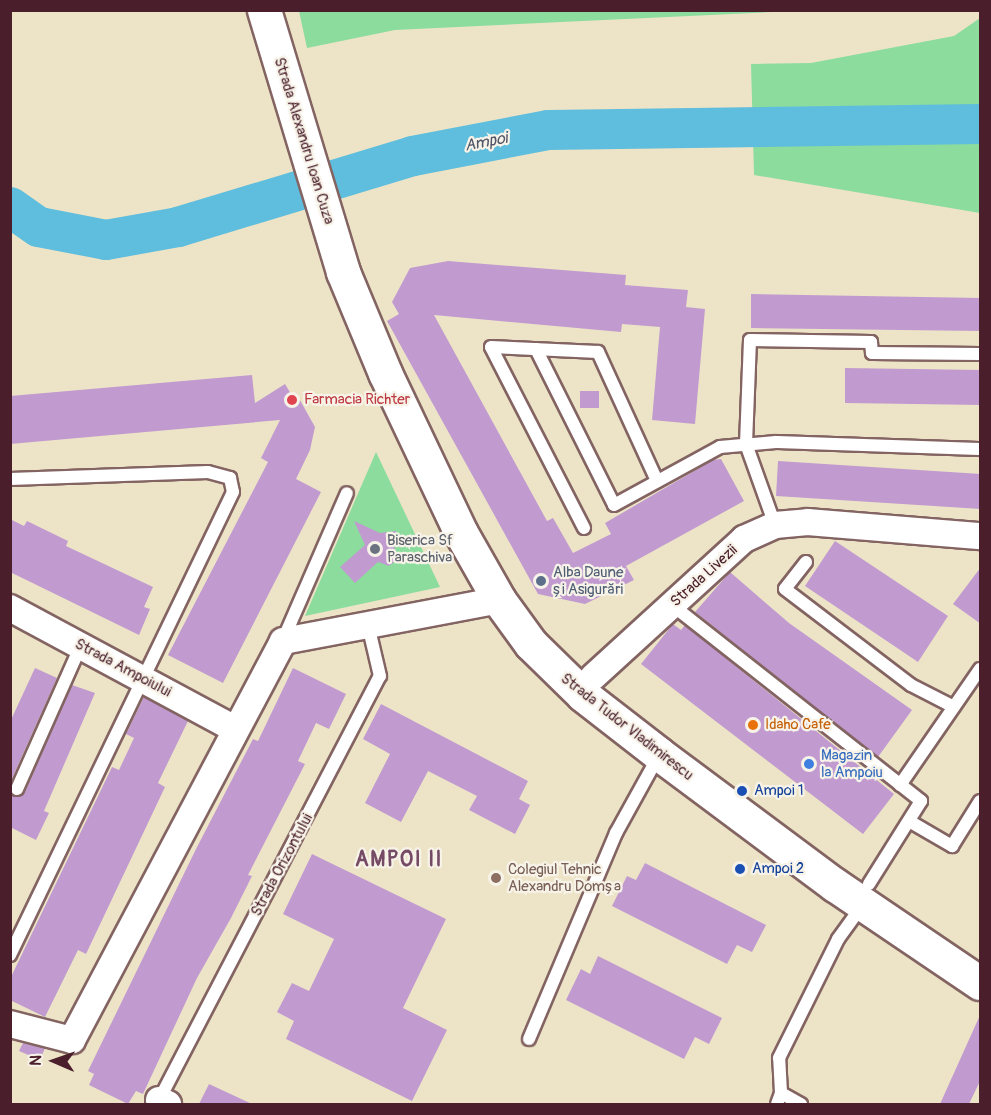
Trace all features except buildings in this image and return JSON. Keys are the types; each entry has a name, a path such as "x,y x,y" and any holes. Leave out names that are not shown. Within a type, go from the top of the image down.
{"main road":[{"name":"Strada Alexandru Ioan Cuza","path":"264,10 288,58 353,269"},
{"name":"Strada Alexandru Ioan Cuza","path":"284,10 288,58"},
{"name":"Strada Tudor Vladimirescu","path":"353,269 417,444 499,600 557,672 659,754 866,894 981,959"},
{"name":"Strada Tudor Vladimirescu","path":"353,269 476,521 544,628 593,677 981,983"}],"street":[{"name":"Strada Livezii","path":"593,677 744,539 775,525 808,522 981,536"},
{"path":"10,1024 72,1040 283,641 499,600"},
{"name":"Strada Ampoiului","path":"10,608 235,729"}],"lane":[{"path":"775,525 746,444 750,340 871,342 872,354 981,354"},
{"path":"584,528 491,347 598,352 657,481"},
{"path":"536,349 615,505 710,451 746,444 981,449"},
{"path":"10,479 208,472 230,478 231,502 142,677 10,955"},
{"path":"283,641 347,493"},
{"path":"806,562 785,589 911,686 954,707"},
{"path":"672,605 921,801 838,939 779,1058 779,1099 801,1104"},
{"name":"Strada Orizontului","path":"164,1102 380,676 368,625"},
{"path":"17,789 81,645"},
{"path":"900,785 981,669"},
{"path":"529,1039 616,833 659,754"},
{"path":"909,820 952,846 981,801"}],"green space":[{"path":"772,10 772,12 395,30 307,48 299,11"},
{"path":"980,18 980,213 754,175 751,64 811,63 954,36"},
{"path":"376,452 440,587 305,616"}],"waterway":[{"name":"Ampoi","path":"10,207 39,227 106,240 178,227 413,156 548,130 980,124"}],"place":[{"name":"Farmacia Richter","path":"292,400"},
{"name":"Biserica Sf Paraschiva","path":"375,549"},
{"name":"Alba Daune și Asigurări","path":"541,581"},
{"name":"Idaho Cafe","path":"753,725"},
{"name":"Magazin la Ampoiu","path":"809,764"},
{"name":"Ampoi 1","path":"742,791"},
{"name":"Ampoi 2","path":"740,869"},
{"name":"Colegiul Tehnic Alexandru Domșa","path":"496,878"}],"district":[{"name":"AMPOI II","path":"399,860"}]}
